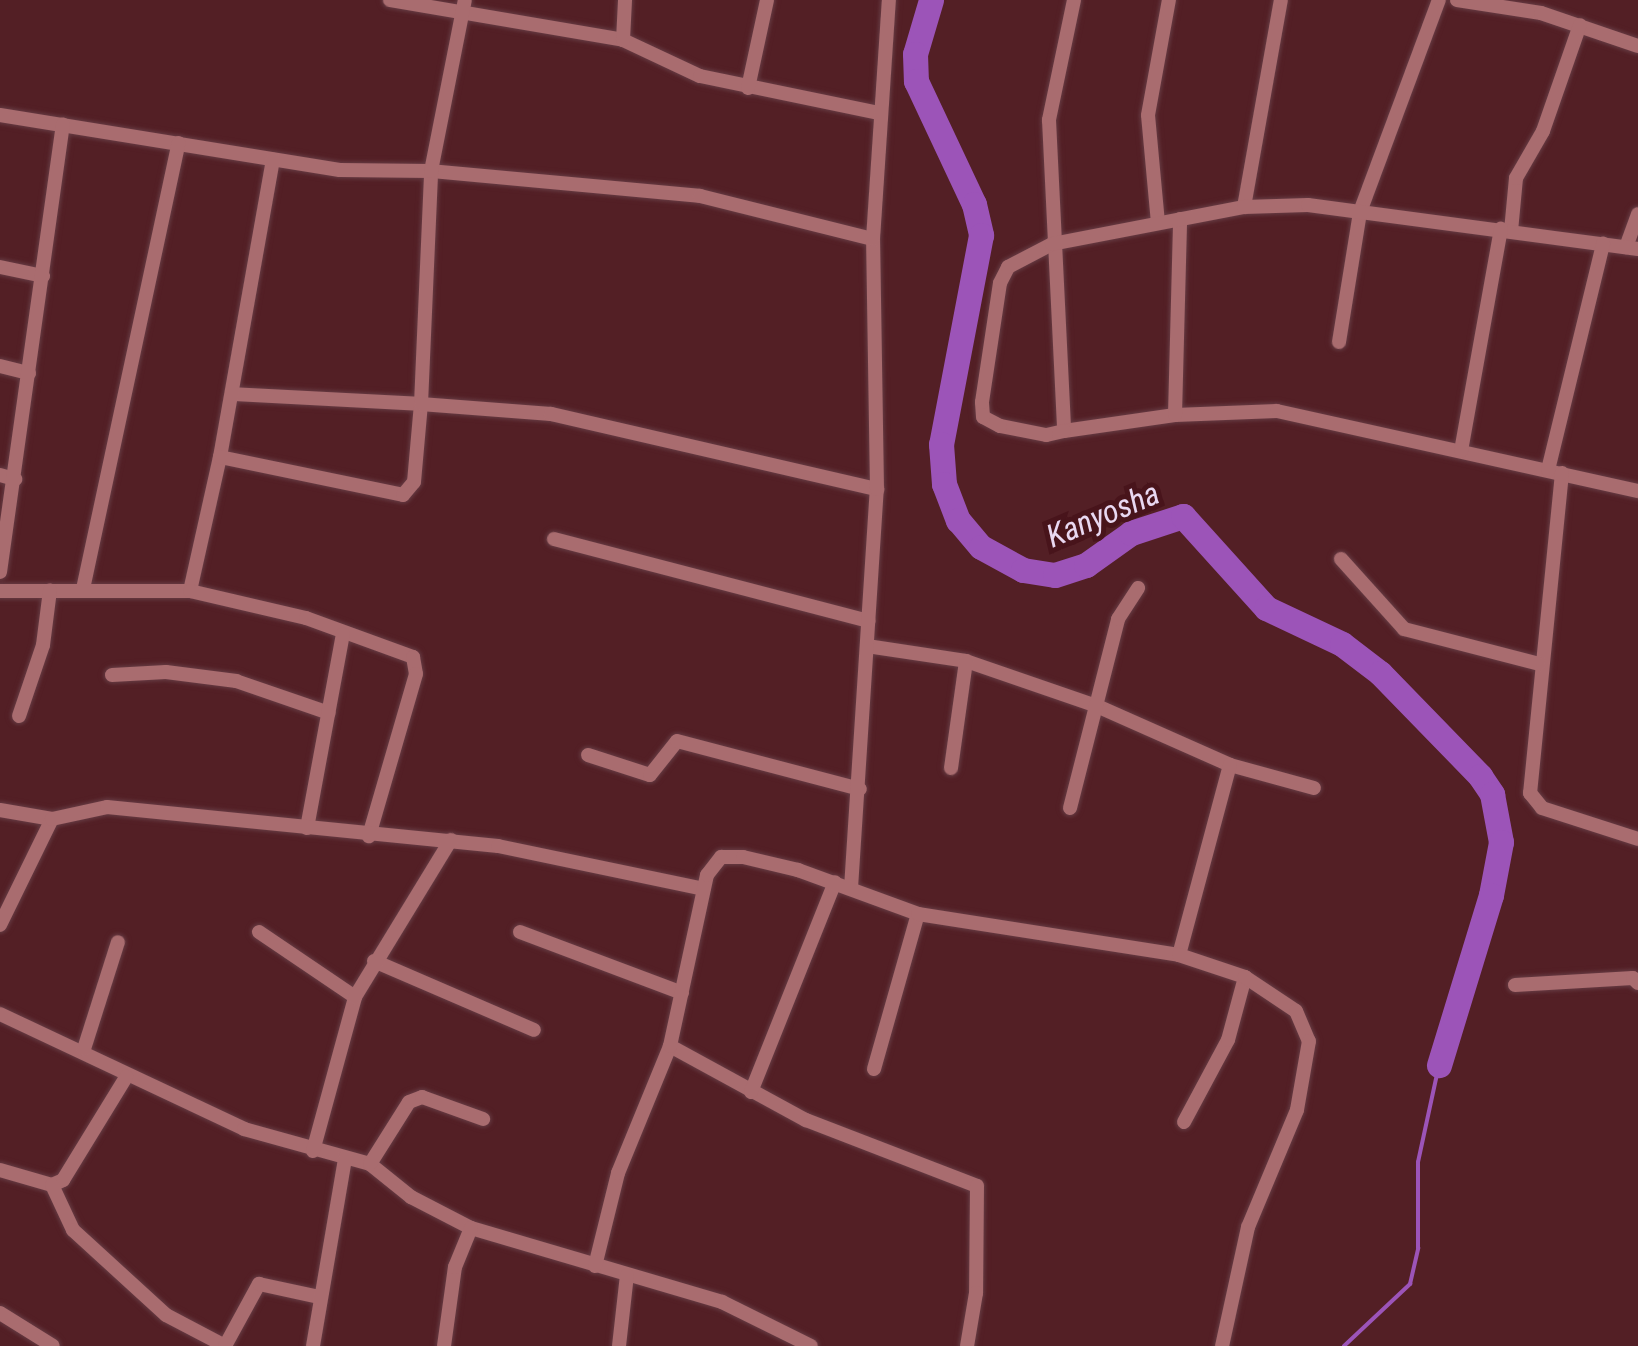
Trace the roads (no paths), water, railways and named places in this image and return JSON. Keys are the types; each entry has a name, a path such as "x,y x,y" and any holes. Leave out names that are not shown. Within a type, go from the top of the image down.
{"street":[{"path":"390,0 464,4 623,40 700,76 878,113"},
{"path":"623,40 625,0"},
{"path":"748,88 768,0"},
{"path":"851,888 877,489 872,239 889,0"},
{"path":"1064,431 1049,120 1074,0"},
{"path":"1158,223 1150,192 1148,115 1169,0"},
{"path":"1244,206 1281,0"},
{"path":"1339,342 1360,212 1439,0"},
{"path":"1457,0 1580,25 1638,46"},
{"path":"220,457 403,495 414,482 431,171 464,4"},
{"path":"1460,450 1516,178 1543,131 1580,25"},
{"path":"0,115 273,160 700,196 872,239"},
{"path":"0,572 7,477 29,374 63,124"},
{"path":"83,589 179,143"},
{"path":"190,591 220,457 273,160"},
{"path":"1638,214 1632,248 1360,212 1244,206 1052,244 1008,267 1000,283 982,402 988,422 1046,435 1175,415 1295,413 1638,491"},
{"path":"1175,415 1180,220"},
{"path":"1604,244 1555,472 1538,664 1533,802 1638,839"},
{"path":"0,268 42,276"},
{"path":"0,366 29,374"},
{"path":"232,394 551,414 877,489"},
{"path":"554,539 870,620"},
{"path":"1341,559 1404,629 1538,664"},
{"path":"1070,808 1118,619 1138,588"},
{"path":"19,716 43,645 50,590"},
{"path":"0,591 190,591 251,602 417,664 368,836"},
{"path":"307,828 343,634"},
{"path":"867,646 966,661 1097,706 1230,765 1314,788"},
{"path":"952,768 966,661"},
{"path":"112,675 166,672 236,682 328,713"},
{"path":"588,754 650,775 676,741 860,789"},
{"path":"1180,955 1230,765"},
{"path":"0,810 52,819 89,808 156,808 368,836 451,840 704,889"},
{"path":"0,926 52,819"},
{"path":"313,1151 354,997 451,840"},
{"path":"596,1266 618,1173 670,1046 704,889 721,857 768,862 835,882 918,914 1180,955 1245,977 1296,1010 1309,1041 1285,1150 1236,1264 1222,1346"},
{"path":"751,1092 835,882"},
{"path":"874,1069 918,914"},
{"path":"259,932 354,997"},
{"path":"520,932 682,993"},
{"path":"84,1050 118,942"},
{"path":"374,961 534,1030"},
{"path":"1516,985 1636,976"},
{"path":"1184,1122 1221,1056 1245,977"},
{"path":"0,1014 84,1050 126,1077 313,1151 370,1164 410,1198 471,1228 722,1302 801,1344"},
{"path":"670,1046 751,1092 840,1135 977,1186 976,1293 967,1346"},
{"path":"52,1185 71,1168 126,1077"},
{"path":"370,1164 410,1102 422,1096 483,1119"},
{"path":"313,1346 344,1158"},
{"path":"0,1170 52,1185 73,1230 166,1315 225,1346 258,1284 319,1297"},
{"path":"444,1346 455,1267 471,1228"},
{"path":"619,1346 628,1274"},
{"path":"0,1313 52,1346"}],"waterway":[{"name":"Kanyosha","path":"931,0 915,54 916,81 974,204 981,235 941,444 944,484 958,520 981,547 1023,570 1055,575 1086,565 1131,533 1183,516 1266,608 1342,644 1380,673 1480,776 1492,794 1501,842 1491,895 1439,1065"},
{"name":"Kanyosha","path":"1344,1346 1410,1284 1418,1248 1418,1162 1439,1065"}]}
